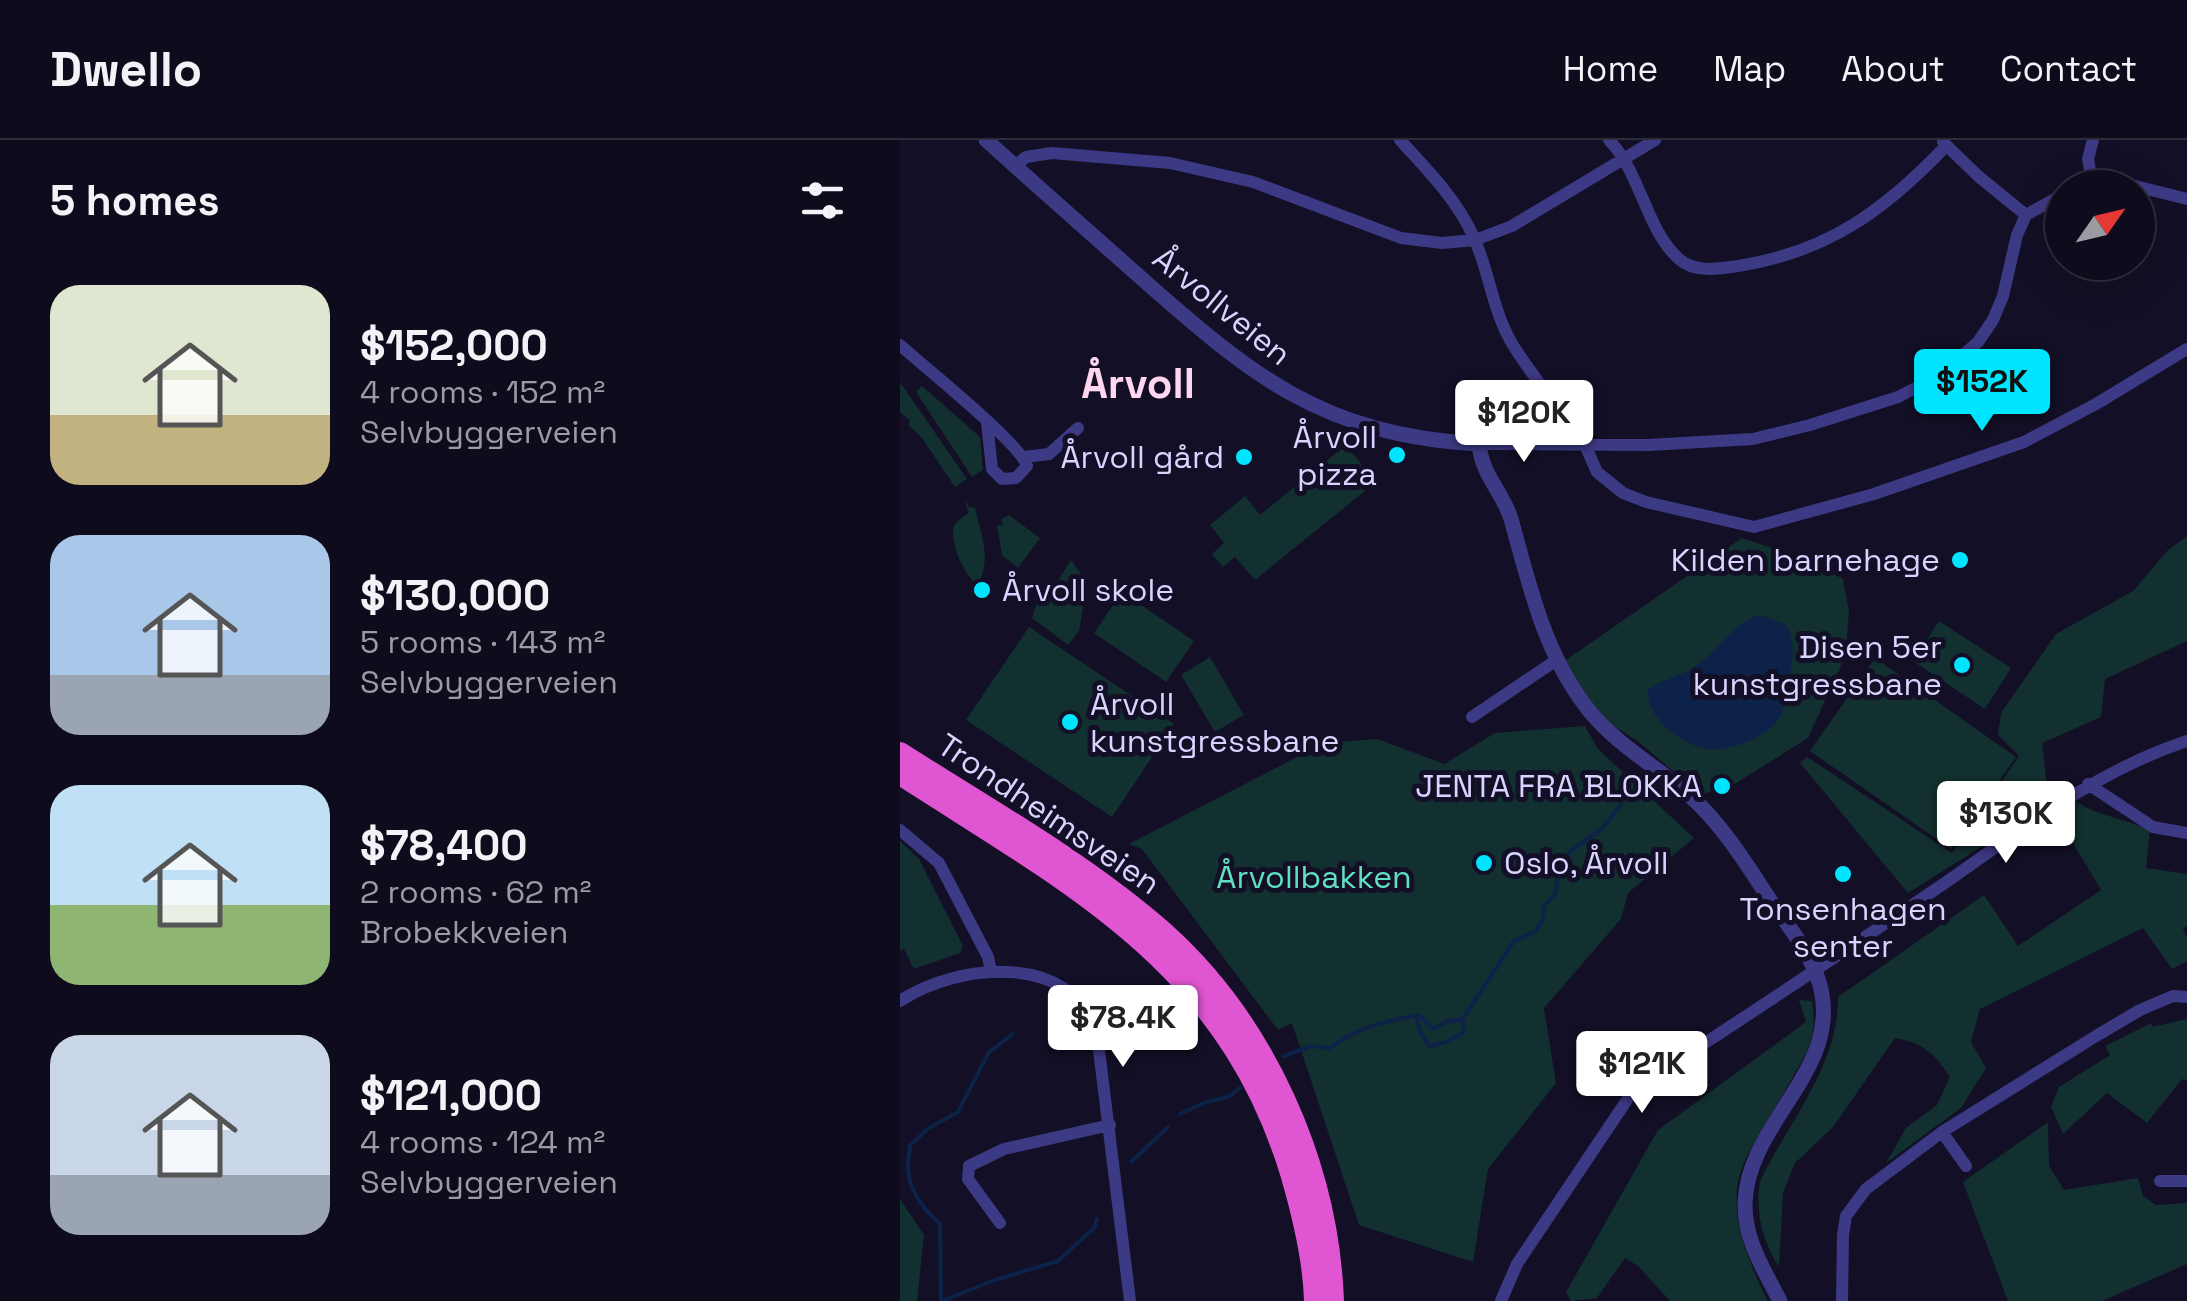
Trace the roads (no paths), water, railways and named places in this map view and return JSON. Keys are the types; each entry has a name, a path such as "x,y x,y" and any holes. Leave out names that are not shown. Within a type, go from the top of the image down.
{"highway":[{"name":"Trondheimsveien","path":"900,753 1112,890 1172,941 1210,982 1261,1055 1304,1149 1324,1225 1333,1301"},
{"name":"Trondheimsveien","path":"900,774 1104,907 1192,990 1244,1065 1274,1124 1306,1231 1315,1301"}],"street":[{"name":"Årvollveien","path":"986,140 1216,344 1272,383 1356,424 1412,438 1479,444 1586,446 1752,439 1853,413 1921,386 1967,354 1988,328 2003,296 2017,235 2026,215"},
{"path":"1400,140 1449,198 1475,240 1506,332 1531,376 1566,422 1570,445"},
{"path":"1609,140 1624,158 1671,250 1683,262 1704,269 1773,259 1837,235 1887,203 1944,143 2026,215 2045,204"},
{"path":"1015,166 1026,157 1052,153 1170,164 1261,185 1401,238 1428,243 1475,240 1532,215 1655,140"},
{"path":"2089,170 2093,140"},
{"path":"2155,191 2187,199"},
{"path":"900,345 987,422 1024,457 1026,466 1021,475 1007,480 998,476 990,462 987,422"},
{"path":"1586,446 1602,477 1633,498 1754,527 1891,488 2024,442 2187,349"},
{"path":"1024,457 1049,454 1078,428"},
{"path":"1479,444 1483,468 1507,508 1532,598 1570,684 1606,730 1680,787 1720,827 1801,943 1814,968 1825,1007 1823,1033 1756,1160 1745,1203 1754,1249 1780,1301"},
{"path":"1472,717 1558,660"},
{"path":"1501,1301 1516,1264 1629,1097 1647,1082 2088,784 2139,758 2187,741"},
{"path":"2088,784 2153,827 2187,833"},
{"path":"900,830 939,863 988,957 991,971"},
{"path":"900,1001 943,980 991,971 1047,980 1082,1003 1097,1034 1130,1301"},
{"path":"1842,1301 1846,1216 1866,1189 1942,1132 2140,1010 2173,996 2187,997"},
{"path":"1000,1223 968,1179 968,1166 1004,1149 1110,1125"},
{"path":"1942,1132 1966,1166"},
{"path":"2160,1181 2187,1181"}],"water":[{"path":"1760,615 1785,624 1792,643 1787,693 1778,720 1756,738 1727,748 1699,747 1667,729 1652,710 1648,690 1691,669 1731,633"}],"waterway":[{"path":"1284,1056 1311,1046 1330,1048 1362,1030 1407,1017 1419,1015 1433,1029 1448,1021 1462,1020 1514,941 1536,931 1543,919 1544,906 1555,894 1558,874 1569,852 1602,829 1621,804"},
{"path":"1416,1016 1421,1034 1430,1046 1464,1032 1462,1020"},
{"path":"941,1301 940,1224 911,1185 910,1145 929,1128 958,1112 989,1052 1013,1034"},
{"path":"1180,1114 1228,1097 1240,1088"},
{"path":"1131,1162 1168,1127"},
{"path":"942,1301 1058,1261 1095,1227 1097,1219"}],"place":[{"name":"Årvoll pizza","path":"1397,455"},
{"name":"Årvoll gård","path":"1244,457"},
{"name":"Kilden barnehage","path":"1960,560"},
{"name":"Årvoll skole","path":"982,590"},
{"name":"Disen 5er kunstgressbane","path":"1962,665"},
{"name":"Årvoll kunstgressbane","path":"1070,722"},
{"name":"JENTA FRA BLOKKA","path":"1722,786"},
{"name":"Oslo, Årvoll","path":"1484,863"},
{"name":"Tonsenhagen senter","path":"1843,874"}],"district":[{"name":"Årvoll","path":"1138,383"}],"park label":[{"name":"Årvollbakken","path":"1314,877"}]}
